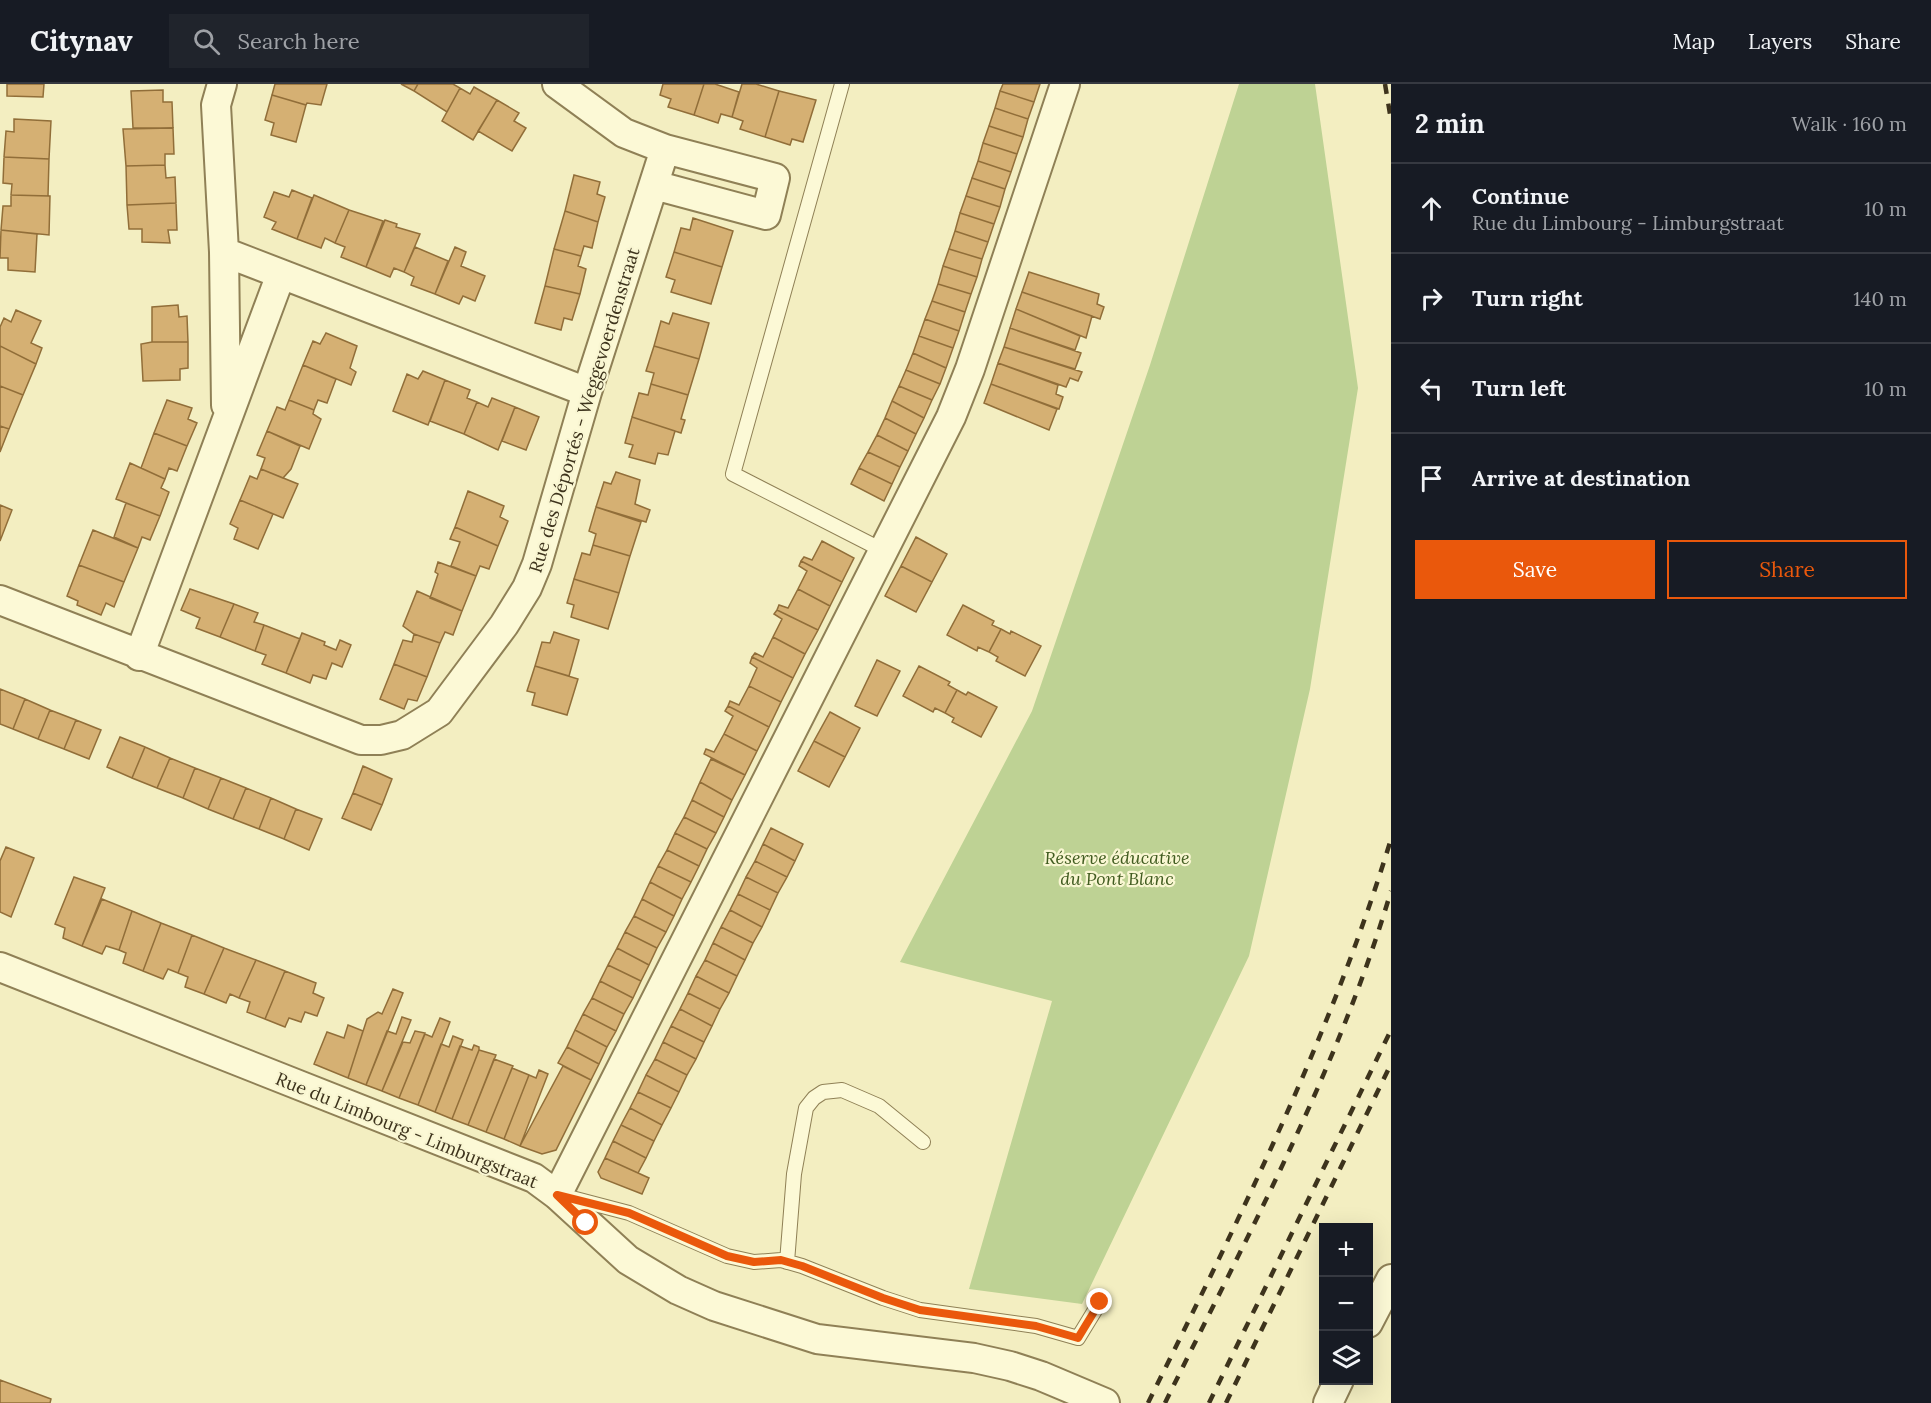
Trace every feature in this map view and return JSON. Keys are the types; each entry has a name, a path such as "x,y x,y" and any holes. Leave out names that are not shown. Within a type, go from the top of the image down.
{"street":[{"path":"222,84 216,105 224,252 226,421"},
{"path":"557,84 624,134 665,149 775,178 766,215 654,185"},
{"path":"557,1195 884,550 965,385 1065,84"},
{"name":"Rue des Déportés - Weggevoerdenstraat","path":"0,600 139,656 361,740 393,738 412,731 433,717 504,625 527,588 537,564 587,392 665,149"},
{"path":"224,252 587,392"},
{"path":"139,656 281,274"},
{"name":"Rue du Limbourg - Limburgstraat","path":"0,967 522,1173 557,1195 628,1260 678,1290 714,1306 817,1339 974,1358 1041,1376 1105,1403"},
{"path":"1373,1313 1391,1279"},
{"path":"1328,1403 1337,1385"}],"lane":[{"path":"842,84 733,474 884,550"},
{"path":"787,1262 794,1174 806,1108 814,1098 823,1092 842,1090 879,1106 923,1142"},
{"path":"557,1195 629,1213 727,1256 754,1262 787,1262 920,1310 1036,1326 1078,1338 1100,1302"}],"green space":[{"name":"Réserve éducative du Pont Blanc","path":"1239,84 1315,84 1358,388 1310,689 1249,956 1082,1304 969,1289 1052,1001 900,962 1032,711 1150,365"}],"building":[{"path":"7,84 44,84 43,97 7,96"},
{"path":"275,84 327,84 321,105 307,103 306,105 272,95"},
{"path":"401,84 418,84 414,91"},
{"path":"418,84 453,84 460,88 447,112 414,91"},
{"path":"663,84 704,84 694,115 668,107 671,99 660,95"},
{"path":"704,84 715,84 739,92 732,117 721,114 718,123 694,115"},
{"path":"742,84 756,84 779,91 765,137 740,129 743,121 732,117"},
{"path":"1003,84 1040,84 1034,102 1000,91"},
{"path":"474,87 497,100 473,140 442,121 460,88 470,94"},
{"path":"163,90 163,102 172,102 173,128 133,128 131,91"},
{"path":"779,91 816,100 803,142 792,139 790,145 765,137"},
{"path":"1000,91 1034,102 1028,119 995,108"},
{"path":"272,95 306,105 296,142 271,135 274,123 265,120"},
{"path":"497,100 519,113 514,121 526,128 512,151 478,131"},
{"path":"995,108 1028,119 1023,137 989,126"},
{"path":"14,119 51,121 49,159 4,157 6,131 14,132"},
{"path":"989,126 1023,137 1017,154 983,143"},
{"path":"173,128 174,154 165,154 165,165 126,166 123,129"},
{"path":"983,143 1017,154 1011,172 978,161"},
{"path":"4,157 49,159 48,196 11,195 12,184 3,183"},
{"path":"978,161 1011,172 1005,189 972,178"},
{"path":"165,165 166,178 175,177 176,203 127,205 126,166"},
{"path":"574,175 600,182 597,194 605,197 598,222 565,211"},
{"path":"972,178 1005,189 1000,207 966,196"},
{"path":"292,190 312,198 297,239 272,229 276,222 264,217 274,192 289,197"},
{"path":"11,195 50,196 49,235 1,230 3,206 11,206"},
{"path":"314,195 349,210 335,243 325,238 321,248 297,239"},
{"path":"966,196 1000,207 994,224 960,213"},
{"path":"176,203 177,230 168,230 170,243 142,242 142,229 129,229 127,205"},
{"path":"349,210 383,221 366,267 341,257 345,247 335,243"},
{"path":"565,211 598,222 592,248 584,246 581,256 554,249"},
{"path":"960,213 994,224 988,242 955,231"},
{"path":"693,218 733,231 722,267 674,252 681,228 690,230"},
{"path":"385,220 397,224 396,227 420,234 404,272 394,268 390,277 366,267"},
{"path":"1,230 37,234 35,272 8,270 8,258 0,258"},
{"path":"955,231 988,242 982,259 949,249"},
{"path":"415,247 448,261 435,294 411,285 414,277 404,272"},
{"path":"455,247 466,252 461,266 485,276 475,301 463,296 459,304 435,294"},
{"path":"554,249 581,256 578,266 586,269 580,294 545,286"},
{"path":"949,249 982,259 977,277 943,266"},
{"path":"674,252 722,267 711,304 671,292 675,280 666,277"},
{"path":"943,266 977,277 971,294 938,284"},
{"path":"1029,272 1099,294 1097,304 1104,307 1100,319 1022,292"},
{"path":"938,284 971,294 965,312 932,301"},
{"path":"545,286 580,294 572,320 564,318 561,330 535,323"},
{"path":"1022,292 1092,316 1086,338 1016,309"},
{"path":"932,301 965,312 959,331 925,319"},
{"path":"178,305 179,317 187,316 188,342 152,342 152,307"},
{"path":"1016,309 1080,336 1075,350 1010,328"},
{"path":"16,310 41,321 31,343 42,348 36,364 0,346 0,327 4,318 11,322"},
{"path":"673,313 709,323 699,359 654,346 661,321 669,324"},
{"path":"925,319 959,331 953,348 919,336"},
{"path":"1010,328 1081,353 1075,369 1004,347"},
{"path":"326,333 357,346 350,368 356,372 351,385 303,365 313,341 320,344"},
{"path":"919,336 953,348 946,368 913,353"},
{"path":"188,342 188,368 180,369 180,380 143,381 141,344"},
{"path":"0,346 36,364 23,395 0,386"},
{"path":"654,346 699,359 688,395 651,384 654,373 646,371"},
{"path":"1004,347 1082,372 1078,381 1070,378 1066,387 998,363"},
{"path":"913,353 946,368 940,384 906,370"},
{"path":"998,363 1058,385 1056,394 1063,397 1059,409 991,384"},
{"path":"303,365 336,379 327,403 318,400 314,410 289,400"},
{"path":"906,370 940,384 932,400 899,386"},
{"path":"423,371 445,380 428,425 393,411 407,374 418,379"},
{"path":"445,380 470,390 467,398 477,402 464,434 430,421"},
{"path":"651,384 688,395 681,419 685,420 681,433 632,417 639,393 648,395"},
{"path":"991,384 1057,409 1049,430 984,403"},
{"path":"0,386 23,395 9,429 0,426"},
{"path":"899,386 932,400 924,418 892,401"},
{"path":"492,398 515,407 498,450 464,434 477,402 488,407"},
{"path":"167,400 192,408 188,419 197,423 187,446 154,433"},
{"path":"289,400 314,410 313,414 321,419 309,449 267,431 277,407 285,410"},
{"path":"892,401 924,418 916,434 885,418"},
{"path":"515,407 539,417 526,450 502,441"},
{"path":"632,417 675,431 668,455 658,453 655,464 629,457 633,445 625,443"},
{"path":"885,418 916,434 908,451 877,435"},
{"path":"0,426 9,429 0,452"},
{"path":"267,431 300,446 291,469 283,478 261,469 265,458 257,455"},
{"path":"154,433 187,446 177,471 169,468 165,479 141,468"},
{"path":"877,435 908,451 900,467 868,452"},
{"path":"868,452 900,467 892,484 859,468"},
{"path":"130,463 165,479 161,488 169,492 160,516 116,499"},
{"path":"859,468 892,484 884,501 851,484"},
{"path":"261,469 298,484 283,518 240,500 250,476 257,479"},
{"path":"616,472 640,480 635,504 650,510 646,522 596,507 604,482 611,484"},
{"path":"468,491 504,506 500,517 508,521 498,546 455,527"},
{"path":"240,500 273,514 258,549 234,539 238,528 230,524"},
{"path":"126,503 160,516 150,540 142,537 138,548 114,537"},
{"path":"0,505 12,510 0,541"},
{"path":"596,507 641,522 630,556 593,545 596,534 589,531"},
{"path":"455,527 498,546 489,569 480,566 476,576 451,566 460,542 450,539"},
{"path":"93,530 138,548 124,582 79,565"},
{"path":"916,537 947,554 932,582 901,566"},
{"path":"822,541 854,558 842,582 801,561 804,557 812,560"},
{"path":"593,545 630,556 619,593 574,579 582,553 590,555"},
{"path":"801,561 842,582 830,606 798,589 807,571 799,566"},
{"path":"438,562 476,576 462,611 430,598 438,574 435,572"},
{"path":"79,565 124,582 114,607 106,603 101,615 77,605 78,601 67,596"},
{"path":"901,566 932,582 916,612 885,596"},
{"path":"574,579 619,593 608,629 571,617 574,605 567,603"},
{"path":"190,589 234,604 220,637 196,628 200,618 181,610"},
{"path":"798,589 830,606 818,630 777,610 779,605 788,608"},
{"path":"417,591 462,611 453,635 445,632 440,643 414,634 403,626"},
{"path":"234,604 258,613 254,622 264,625 255,651 220,637"},
{"path":"963,605 994,621 992,625 1001,629 989,652 978,647 977,651 947,635"},
{"path":"777,610 818,630 805,654 773,637 782,619 774,614"},
{"path":"264,625 300,639 286,673 262,664 266,655 255,651"},
{"path":"1001,629 1010,634 1011,631 1041,646 1025,676 996,661 998,657 989,652"},
{"path":"554,632 579,640 569,676 535,666 542,642 550,643"},
{"path":"302,633 325,642 324,645 336,650 340,640 351,645 342,667 332,663 326,679 313,675 310,683 286,673"},
{"path":"414,634 440,643 427,677 394,664 403,640 412,642"},
{"path":"773,637 805,654 793,678 752,657 755,653 763,657"},
{"path":"752,657 793,678 781,702 749,686 757,668 750,663"},
{"path":"877,660 900,671 877,716 855,706"},
{"path":"394,664 427,677 417,701 408,699 404,709 380,699"},
{"path":"535,666 578,679 567,715 532,705 535,693 527,691"},
{"path":"919,666 950,682 948,685 957,690 945,713 935,708 933,712 903,696"},
{"path":"749,686 781,702 769,727 728,706 730,701 739,705"},
{"path":"0,689 25,699 13,729 0,724"},
{"path":"957,690 966,695 968,692 997,707 981,737 952,722 954,718 945,713"},
{"path":"25,699 50,710 38,739 13,729"},
{"path":"728,706 769,727 757,751 724,734 733,716 725,711"},
{"path":"50,710 76,720 64,749 38,739"},
{"path":"830,712 860,728 845,757 814,741"},
{"path":"76,720 101,730 89,759 64,749"},
{"path":"724,734 757,751 745,775 704,754 706,749 714,752"},
{"path":"120,737 145,747 132,778 107,767"},
{"path":"814,741 845,757 829,787 798,771"},
{"path":"145,747 170,758 157,788 132,778"},
{"path":"170,758 195,768 183,798 157,788"},
{"path":"711,759 745,775 732,800 700,782"},
{"path":"363,766 392,779 382,805 353,793"},
{"path":"195,768 221,778 208,809 183,798"},
{"path":"221,778 246,788 233,819 208,809"},
{"path":"700,782 732,800 724,817 692,800"},
{"path":"246,788 271,798 259,829 233,819"},
{"path":"353,793 382,805 371,830 342,818"},
{"path":"271,798 296,809 284,839 259,829"},
{"path":"692,800 724,817 716,833 684,817"},
{"path":"296,809 322,819 309,850 284,839"},
{"path":"684,817 716,833 707,849 675,833"},
{"path":"771,828 803,844 795,861 763,844"},
{"path":"675,833 707,849 699,866 667,850"},
{"path":"763,844 795,861 787,877 755,861"},
{"path":"6,847 34,858 11,917 0,912 0,861"},
{"path":"667,850 699,866 691,882 658,866"},
{"path":"755,861 787,877 778,893 746,877"},
{"path":"658,866 691,882 682,899 650,882"},
{"path":"74,877 105,888 82,946 63,938 65,928 55,924"},
{"path":"746,877 778,893 770,910 738,894"},
{"path":"650,882 682,899 674,916 642,899"},
{"path":"738,894 770,910 762,927 730,910"},
{"path":"102,899 132,911 119,950 106,946 102,954 82,946"},
{"path":"642,899 674,916 666,932 634,916"},
{"path":"730,910 762,927 753,943 721,927"},
{"path":"132,911 161,923 143,971 123,963 126,953 119,950"},
{"path":"634,916 666,932 657,948 625,932"},
{"path":"161,923 192,935 178,973 168,969 163,979 143,971"},
{"path":"721,927 753,943 745,960 713,943"},
{"path":"625,932 657,948 649,965 617,948"},
{"path":"192,935 224,948 204,994 185,987 188,977 178,973"},
{"path":"713,943 745,960 737,976 705,960"},
{"path":"224,948 256,960 239,998 230,994 226,1003 204,994"},
{"path":"617,948 649,965 641,981 608,965"},
{"path":"256,960 285,971 265,1019 247,1012 250,1002 239,998"},
{"path":"705,960 737,976 729,993 696,976"},
{"path":"608,965 641,981 633,998 600,981"},
{"path":"285,971 316,983 313,993 324,998 317,1016 305,1012 301,1022 289,1018 285,1027 265,1019"},
{"path":"696,976 729,993 720,1009 688,993"},
{"path":"600,981 633,998 624,1014 592,998"},
{"path":"393,989 403,993 366,1085 348,1078 367,1019 378,1012 382,1014"},
{"path":"688,993 720,1009 712,1026 680,1009"},
{"path":"592,998 624,1014 616,1031 583,1014"},
{"path":"680,1009 712,1026 704,1042 671,1026"},
{"path":"583,1014 616,1031 607,1047 575,1030"},
{"path":"402,1017 411,1020 382,1091 366,1085 387,1031 396,1034"},
{"path":"440,1018 450,1022 418,1105 399,1098 425,1034 432,1037"},
{"path":"348,1025 363,1031 348,1078 314,1064 327,1032 344,1038"},
{"path":"671,1026 704,1042 696,1059 663,1042"},
{"path":"575,1030 607,1047 599,1064 567,1047"},
{"path":"415,1031 425,1033 399,1098 382,1091 403,1042 410,1043"},
{"path":"453,1036 463,1040 435,1112 418,1105 441,1044 449,1047"},
{"path":"663,1042 696,1059 687,1075 655,1059"},
{"path":"474,1045 479,1047 479,1050 452,1119 435,1112 460,1046 472,1050"},
{"path":"567,1047 599,1064 591,1080 558,1063"},
{"path":"479,1050 496,1055 468,1125 452,1119"},
{"path":"494,1059 513,1066 486,1132 468,1125"},
{"path":"655,1059 687,1075 679,1092 646,1075"},
{"path":"563,1066 591,1080 556,1150 542,1154 520,1146"},
{"path":"512,1068 529,1075 504,1139 486,1132"},
{"path":"539,1070 548,1074 520,1146 504,1139 529,1075 536,1078"},
{"path":"646,1075 679,1092 671,1108 638,1092"},
{"path":"638,1092 671,1108 662,1125 630,1108"},
{"path":"630,1108 662,1125 654,1141 621,1125"},
{"path":"621,1125 654,1141 646,1158 613,1141"},
{"path":"613,1141 646,1158 638,1173 605,1158"},
{"path":"605,1158 649,1178 642,1194 601,1178 598,1172"},
{"path":"0,1380 51,1399 50,1403 0,1403"}],"railway":[{"path":"1385,84 1391,120"},
{"path":"1148,1403 1249,1196 1312,1056 1341,984 1391,839"},
{"path":"1165,1403 1259,1215 1318,1088 1345,1023 1391,891"},
{"path":"1209,1403 1391,1030"},
{"path":"1226,1403 1391,1064"}],"route":[{"path":"586,1223 557,1195 619,1209 727,1256 754,1262 781,1260 920,1310 964,1318 1036,1326 1078,1338 1100,1302"}]}
